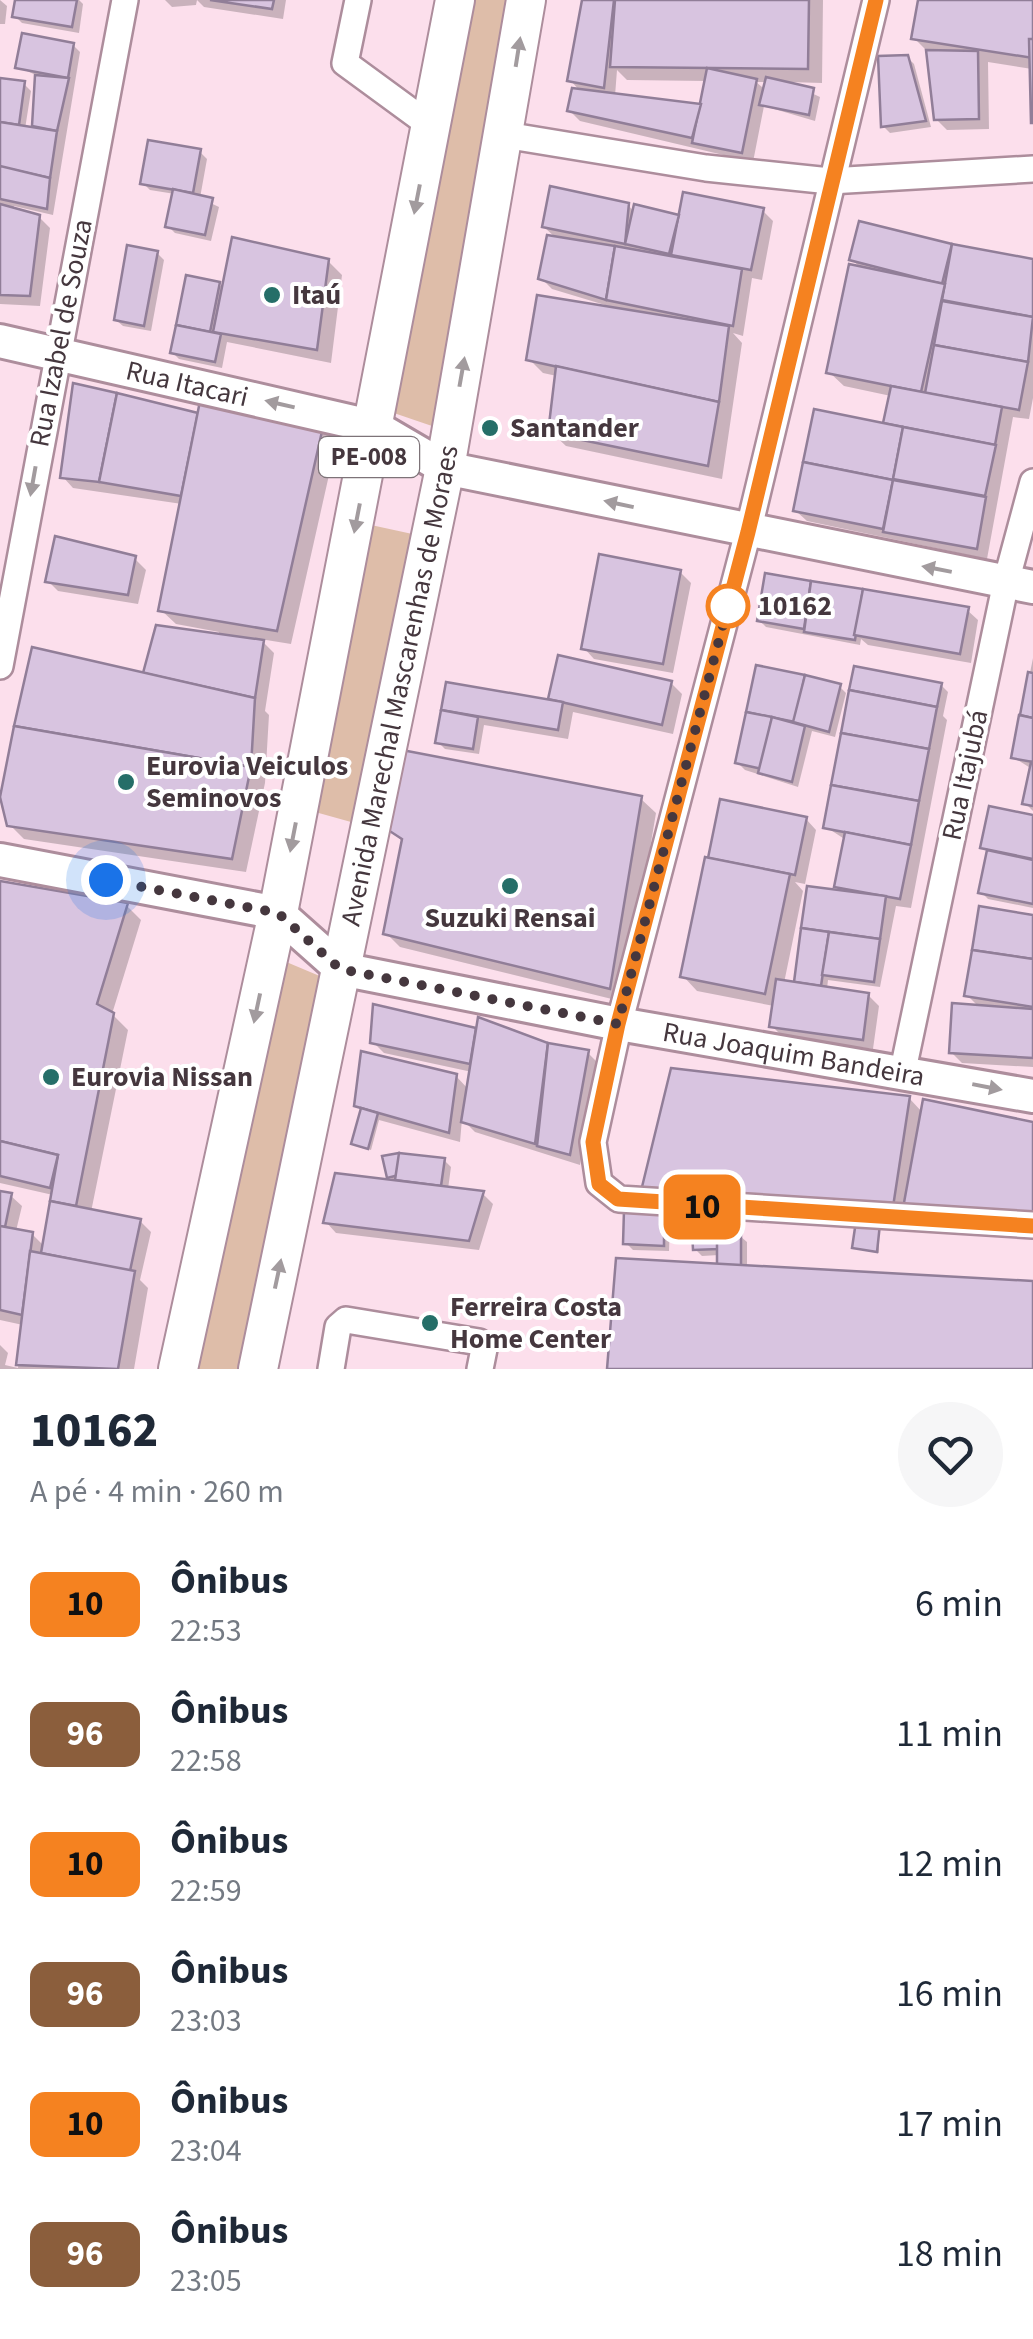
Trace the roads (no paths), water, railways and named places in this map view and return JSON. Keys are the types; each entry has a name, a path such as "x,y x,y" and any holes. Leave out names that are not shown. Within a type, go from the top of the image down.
{"highway":[{"name":"PE-008","path":"178,1369 278,913 455,0"},
{"name":"Avenida Marechal Mascarenhas de Moraes","path":"258,1369 445,468 526,0"}],"main road":[{"name":"Rua Itacari","path":"0,341 374,427 445,468 1019,584"},
{"path":"0,860 278,913 340,969"},
{"name":"Rua Joaquim Bandeira","path":"340,969 618,1024 903,1070 1033,1096"}],"street":[{"name":"Rua Izabel de Souza","path":"0,666 56,351 125,0"},
{"path":"358,0 345,63 431,126"},
{"path":"876,0 748,532 618,1024 591,1155 599,1184 618,1199 1033,1226"},
{"path":"505,135 706,168 830,181 1033,169"},
{"name":"Rua Itajubá","path":"903,1070 1019,584 1033,482"},
{"path":"331,1369 338,1327 346,1320 479,1342 484,1350 480,1369"}],"place":[{"name":"Itaú","path":"272,295"},
{"name":"Santander","path":"490,428"},
{"name":"10162","path":"728,606"},
{"name":"Eurovia Veiculos Seminovos","path":"126,782"},
{"name":"Suzuki Rensai","path":"510,886"},
{"name":"Eurovia Nissan","path":"51,1077"},
{"name":"Ferreira Costa Home Center","path":"430,1323"}]}
